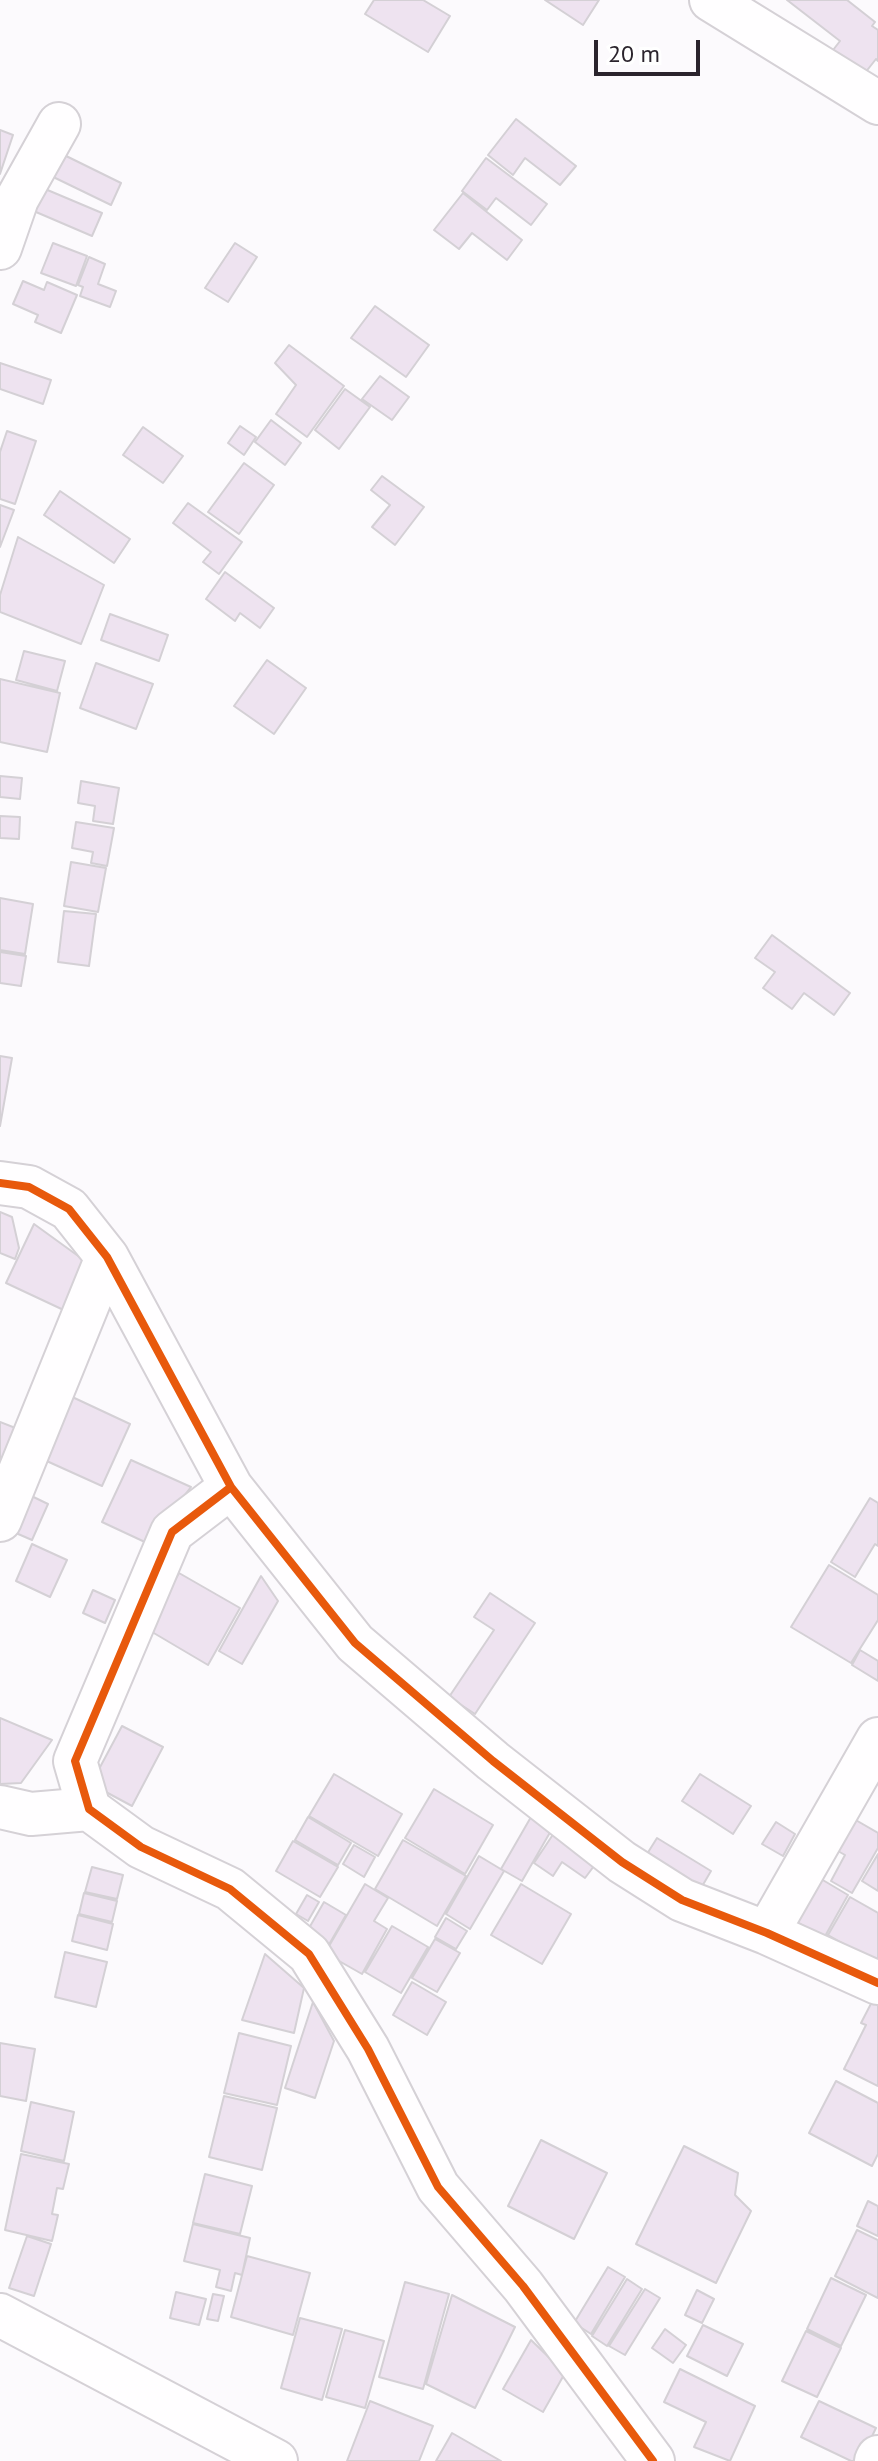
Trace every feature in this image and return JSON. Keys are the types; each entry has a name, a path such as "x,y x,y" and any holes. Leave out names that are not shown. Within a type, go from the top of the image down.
{"street":[{"path":"711,0 878,103"},
{"path":"0,248 17,199 59,124"},
{"path":"0,1183 29,1187 69,1209 107,1257 231,1487 355,1643 493,1761 622,1862 682,1900 767,1933 878,1983"},
{"path":"0,1520 107,1257"},
{"path":"231,1487 172,1532 75,1761 89,1809 141,1847 230,1889 309,1954 368,2049 438,2187 523,2286 653,2461"},
{"path":"767,1933 878,1739"},
{"path":"0,1807 31,1814 89,1809"},
{"path":"0,2315 276,2461"}],"building":[{"path":"374,0 423,0 450,16 428,52 365,14"},
{"path":"545,0 599,0 583,25"},
{"path":"787,0 847,0 875,22 872,26 878,30 878,61 876,59 861,78 830,54 840,41"},
{"path":"516,119 576,166 560,185 525,158 513,175 488,155"},
{"path":"0,130 13,135 0,174"},
{"path":"56,151 121,183 111,205 45,173"},
{"path":"486,158 547,204 531,225 496,198 487,210 462,191"},
{"path":"38,186 102,213 92,236 29,209"},
{"path":"463,193 522,240 507,260 472,233 459,249 434,230"},
{"path":"53,243 87,256 76,286 41,273"},
{"path":"235,243 257,257 228,302 205,288"},
{"path":"89,257 105,264 98,284 116,291 110,307 80,296 83,287 78,285"},
{"path":"23,281 44,290 47,282 77,295 61,333 35,322 38,315 13,304"},
{"path":"375,306 429,345 406,377 351,338"},
{"path":"289,345 344,386 307,437 276,414 296,385 275,363"},
{"path":"0,363 51,380 43,404 0,389"},
{"path":"380,376 409,397 392,420 362,399"},
{"path":"345,389 370,407 339,449 315,430"},
{"path":"271,420 301,443 285,465 255,442"},
{"path":"240,426 256,437 244,455 228,443"},
{"path":"143,427 183,456 163,483 123,455"},
{"path":"7,431 36,441 15,504 0,499 0,452"},
{"path":"244,463 274,485 239,534 208,512"},
{"path":"382,476 424,507 395,545 372,527 390,505 371,490"},
{"path":"60,491 130,539 114,563 44,515"},
{"path":"188,503 242,542 219,574 203,562 211,552 173,523"},
{"path":"0,505 14,510 0,547"},
{"path":"18,537 104,585 81,644 0,612 0,595"},
{"path":"225,572 274,608 260,628 240,613 235,621 206,599"},
{"path":"110,614 168,635 159,661 101,640"},
{"path":"24,651 65,661 57,691 16,680"},
{"path":"267,660 306,688 274,734 234,706"},
{"path":"96,663 153,684 136,729 80,708"},
{"path":"0,679 60,693 47,752 0,742"},
{"path":"0,776 22,778 20,799 0,797"},
{"path":"81,781 119,788 113,824 93,821 95,806 78,803"},
{"path":"0,816 20,817 19,839 0,838"},
{"path":"76,822 114,828 107,866 91,863 93,852 72,848"},
{"path":"71,862 106,868 98,912 64,906"},
{"path":"0,898 33,904 25,954 0,950"},
{"path":"64,911 96,914 89,966 58,962"},
{"path":"772,935 850,993 834,1015 804,993 792,1009 763,988 775,972 755,958"},
{"path":"0,952 26,956 21,986 0,983"},
{"path":"0,1056 12,1058 0,1126"},
{"path":"0,1212 12,1217 19,1248 15,1259 0,1253"},
{"path":"34,1224 92,1266 70,1313 6,1283"},
{"path":"68,1395 130,1424 102,1486 40,1458"},
{"path":"0,1422 23,1431 0,1466"},
{"path":"131,1460 191,1487 147,1543 102,1522"},
{"path":"19,1490 48,1504 32,1540 2,1527"},
{"path":"870,1498 878,1503 878,1546 875,1544 855,1577 831,1562"},
{"path":"32,1544 67,1560 50,1597 16,1581"},
{"path":"829,1565 878,1595 878,1620 851,1663 791,1627"},
{"path":"179,1573 240,1608 208,1665 147,1629"},
{"path":"261,1576 278,1601 242,1664 219,1651"},
{"path":"93,1590 115,1600 105,1623 83,1613"},
{"path":"490,1593 535,1623 475,1714 449,1697 494,1630 474,1617"},
{"path":"860,1650 878,1661 878,1681 852,1665"},
{"path":"0,1718 52,1740 21,1783 0,1784"},
{"path":"122,1726 163,1747 132,1806 91,1784"},
{"path":"334,1774 402,1814 378,1856 309,1816"},
{"path":"700,1774 751,1806 733,1834 682,1801"},
{"path":"434,1789 493,1825 465,1874 405,1838"},
{"path":"847,1815 878,1833 878,1848 852,1893 831,1881 845,1855 829,1846"},
{"path":"308,1817 351,1843 338,1865 295,1840"},
{"path":"531,1817 552,1829 522,1881 501,1869"},
{"path":"776,1822 795,1834 783,1856 762,1844"},
{"path":"554,1833 597,1862 585,1878 562,1862 553,1876 534,1863"},
{"path":"657,1838 711,1871 697,1895 642,1862"},
{"path":"403,1840 466,1876 437,1926 375,1889"},
{"path":"293,1841 338,1867 320,1897 276,1871"},
{"path":"354,1845 375,1857 364,1877 343,1864"},
{"path":"878,1854 878,1891 862,1881"},
{"path":"479,1856 504,1871 470,1929 446,1914"},
{"path":"92,1867 123,1875 117,1899 85,1892"},
{"path":"811,1873 848,1895 824,1938 787,1916"},
{"path":"365,1884 388,1898 374,1921 387,1929 362,1974 325,1953"},
{"path":"521,1884 571,1914 542,1964 491,1935"},
{"path":"84,1893 117,1901 112,1922 79,1914"},
{"path":"307,1895 319,1902 308,1921 296,1914"},
{"path":"850,1897 878,1913 878,1964 828,1935"},
{"path":"324,1902 346,1915 323,1955 301,1942"},
{"path":"78,1915 113,1924 107,1950 72,1941"},
{"path":"446,1918 467,1931 456,1949 435,1937"},
{"path":"392,1926 428,1947 401,1993 365,1972"},
{"path":"435,1939 460,1953 437,1992 412,1978"},
{"path":"65,1952 107,1962 96,2007 55,1997"},
{"path":"265,1954 304,1988 294,2033 242,2020"},
{"path":"412,1982 446,2002 427,2035 393,2015"},
{"path":"876,1994 878,2086 844,2069 866,2025 861,2023"},
{"path":"313,2002 334,2041 315,2098 285,2088"},
{"path":"239,2033 291,2046 277,2105 224,2093"},
{"path":"0,2043 35,2049 26,2101 0,2096"},
{"path":"836,2081 878,2103 878,2154 872,2166 809,2133"},
{"path":"224,2096 277,2108 262,2170 209,2157"},
{"path":"31,2102 74,2112 64,2161 21,2151"},
{"path":"541,2140 607,2173 574,2239 508,2206"},
{"path":"684,2146 738,2173 735,2195 751,2211 716,2283 636,2244"},
{"path":"21,2154 69,2164 63,2189 57,2188 52,2214 58,2215 52,2241 5,2230"},
{"path":"205,2174 252,2186 240,2234 193,2223"},
{"path":"868,2201 878,2206 878,2236 857,2226"},
{"path":"193,2224 250,2238 242,2275 235,2273 231,2291 216,2287 220,2270 184,2261"},
{"path":"857,2230 878,2240 878,2298 835,2276"},
{"path":"27,2236 51,2244 34,2296 9,2288"},
{"path":"247,2256 310,2273 293,2335 231,2317"},
{"path":"608,2267 625,2277 591,2334 574,2323"},
{"path":"831,2278 866,2295 841,2346 807,2329"},
{"path":"627,2279 642,2289 607,2346 592,2336"},
{"path":"405,2282 449,2294 423,2389 379,2377"},
{"path":"645,2289 660,2298 625,2355 609,2346"},
{"path":"697,2290 714,2299 702,2323 685,2315"},
{"path":"176,2292 206,2299 199,2325 170,2318"},
{"path":"213,2294 224,2296 218,2321 207,2319"},
{"path":"452,2295 515,2327 475,2408 426,2384"},
{"path":"300,2318 342,2329 322,2400 281,2388"},
{"path":"703,2325 743,2344 727,2376 687,2356"},
{"path":"665,2329 686,2345 673,2363 652,2348"},
{"path":"345,2330 384,2341 365,2408 326,2397"},
{"path":"806,2331 841,2348 817,2397 782,2381"},
{"path":"531,2340 565,2373 543,2412 503,2389"},
{"path":"680,2369 755,2406 730,2461 694,2447 706,2422 664,2402"},
{"path":"370,2401 433,2426 419,2461 347,2461"},
{"path":"819,2401 876,2428 860,2461 851,2461 801,2437"},
{"path":"452,2433 501,2461 436,2461"}],"cycle path":[{"path":"0,1183 29,1187 69,1209 107,1257 231,1487 355,1643 493,1761 622,1862 682,1900 767,1933 878,1983"},
{"path":"231,1487 172,1532 75,1761 89,1809 141,1847 230,1889 309,1954 368,2049 438,2187 523,2286 653,2461"}]}
